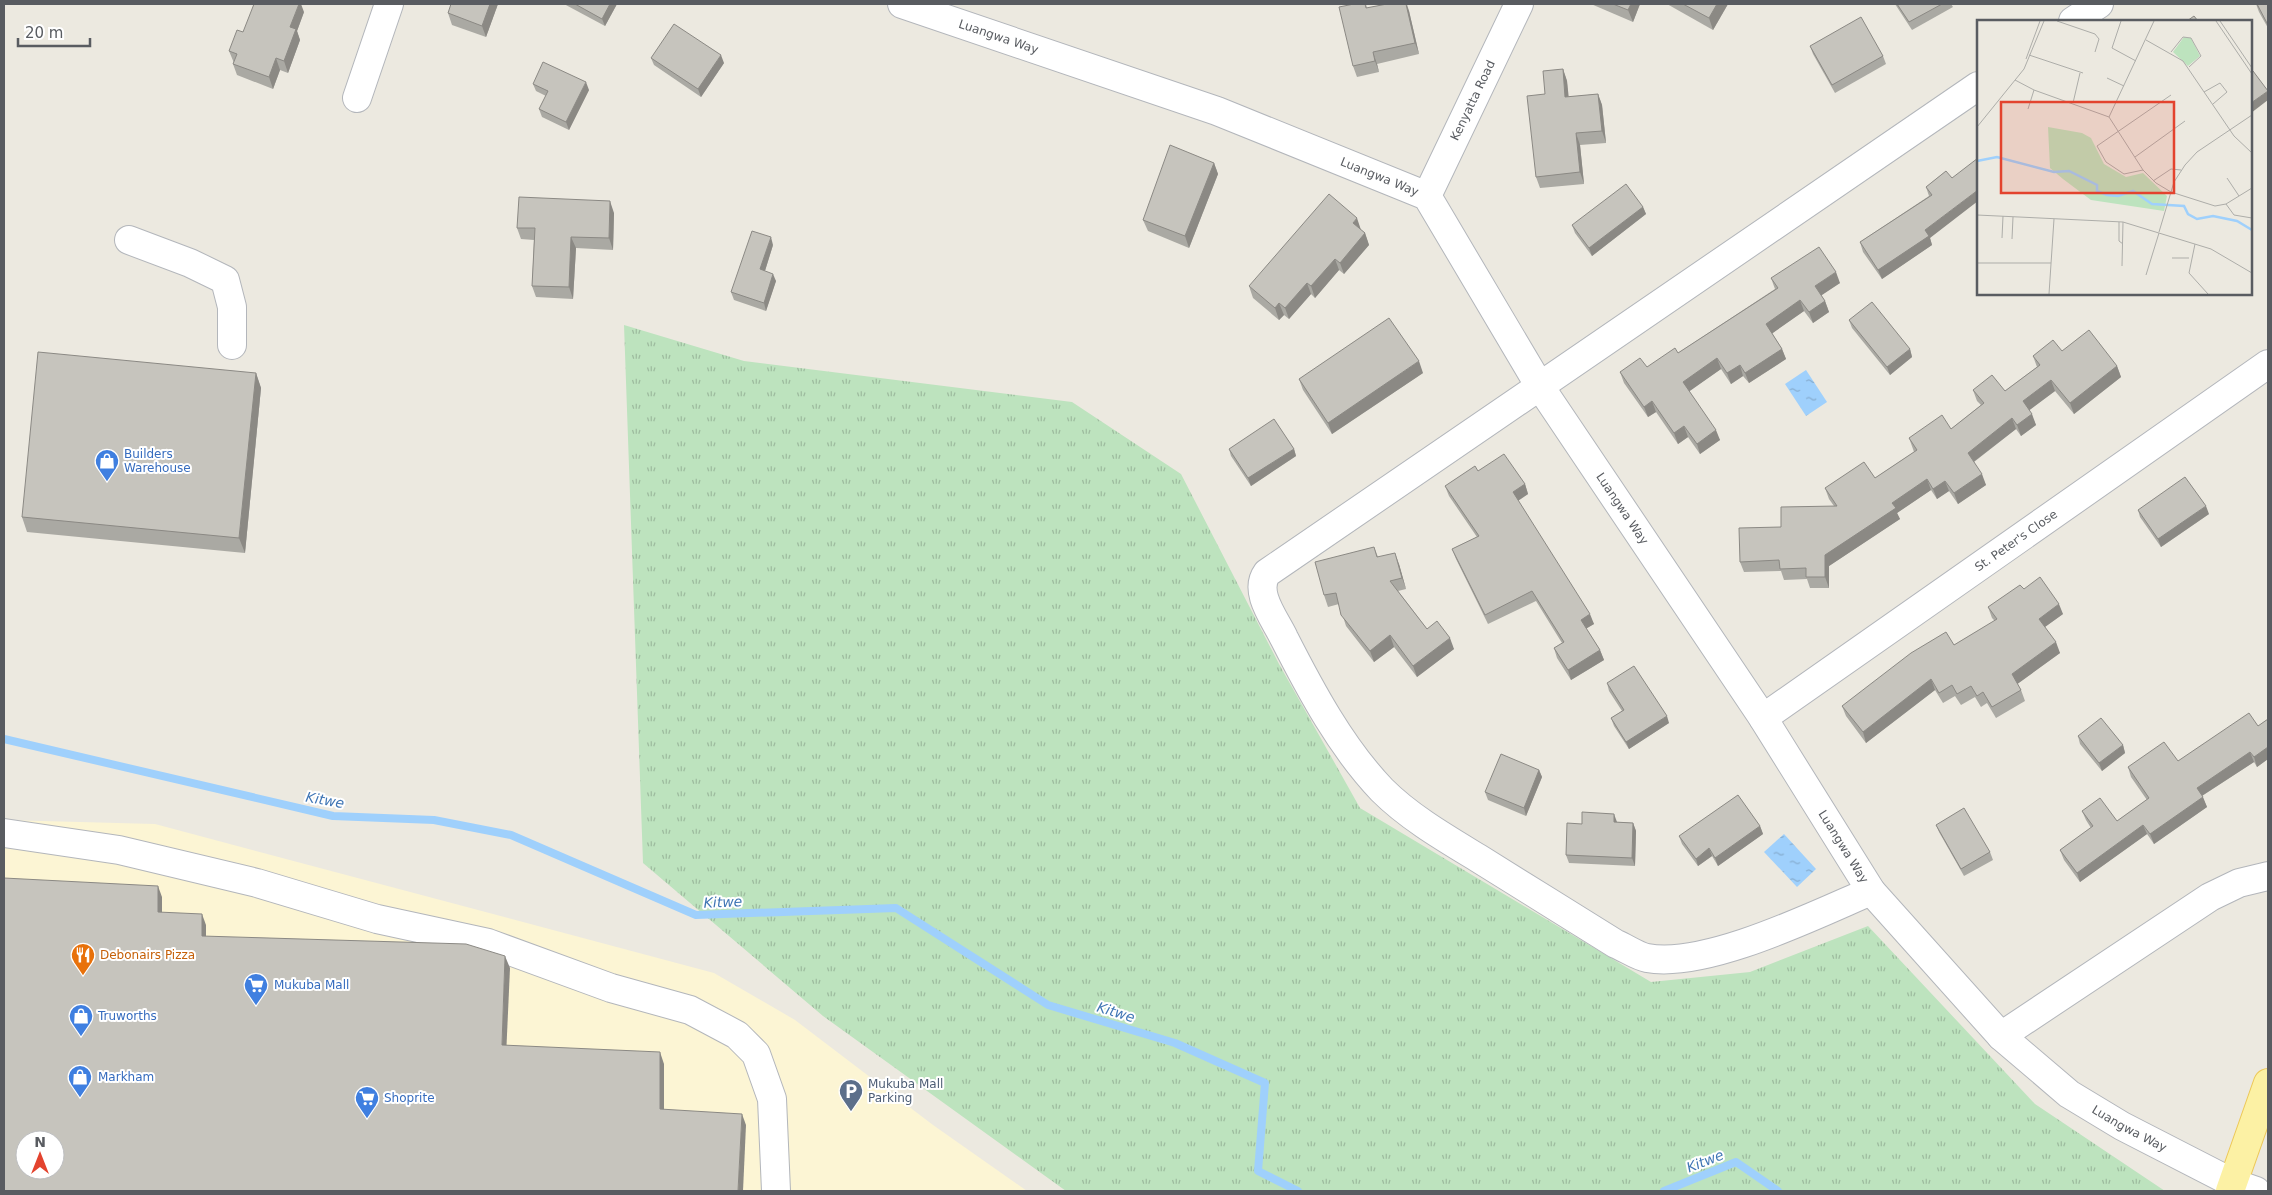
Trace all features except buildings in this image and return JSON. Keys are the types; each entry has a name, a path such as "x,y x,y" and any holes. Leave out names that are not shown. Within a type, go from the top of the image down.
{"main road":[{"path":"2239,1189 2268,1083"}],"street":[{"path":"357,98 389,4"},
{"name":"Luangwa Way","path":"902,4 946,11 1217,111 1427,196 1539,385 1763,718 1871,891 2001,1036 2069,1094 2122,1126 2239,1189"},
{"name":"Kenyatta Road","path":"1427,196 1519,4"},
{"path":"2075,20 2099,4"},
{"path":"1871,891 1797,922 1699,957 1674,960 1646,958 1616,944 1434,831 1384,791 1360,764 1336,729 1300,669 1264,598 1261,590 1262,578 1267,572 1539,385 1977,87"},
{"path":"129,240 190,263 225,280 232,307 232,344"},
{"name":"St. Peter's Close","path":"1763,718 2268,364"},
{"path":"4,833 120,850 257,883 376,919 488,943 611,988 690,1010 737,1035 756,1054 772,1100 776,1191"},
{"path":"2001,1036 2210,898 2239,883 2268,876"}],"shaded area":[{"name":"Mukuba Mall","path":"4,820 155,824 714,973 795,1020 933,1125 1027,1191 4,1191"}],"green space":[{"path":"624,325 744,361 1072,402 1181,474 1279,664 1360,808 1651,982 1750,972 1868,926 2035,1104 2165,1191 1066,1191 823,1016 643,863"}],"water":[{"path":"1806,370 1827,402 1806,416 1785,384"},
{"path":"1784,834 1816,869 1797,887 1764,852"}],"waterway":[{"name":"Kitwe","path":"4,739 333,816 434,820 511,835 696,915 896,908 1048,1005 1175,1043 1265,1083 1258,1171 1298,1191"},
{"name":"Kitwe","path":"1664,1191 1736,1162 1778,1191"}],"place":[{"name":"Builders Warehouse","path":"107,482"},
{"name":"Debonairs Pizza","path":"83,976"},
{"name":"Mukuba Mall","path":"256,1006"},
{"name":"Truworths","path":"81,1037"},
{"name":"Markham","path":"80,1098"},
{"name":"Mukuba Mall Parking","path":"851,1112"},
{"name":"Shoprite","path":"367,1119"}]}
